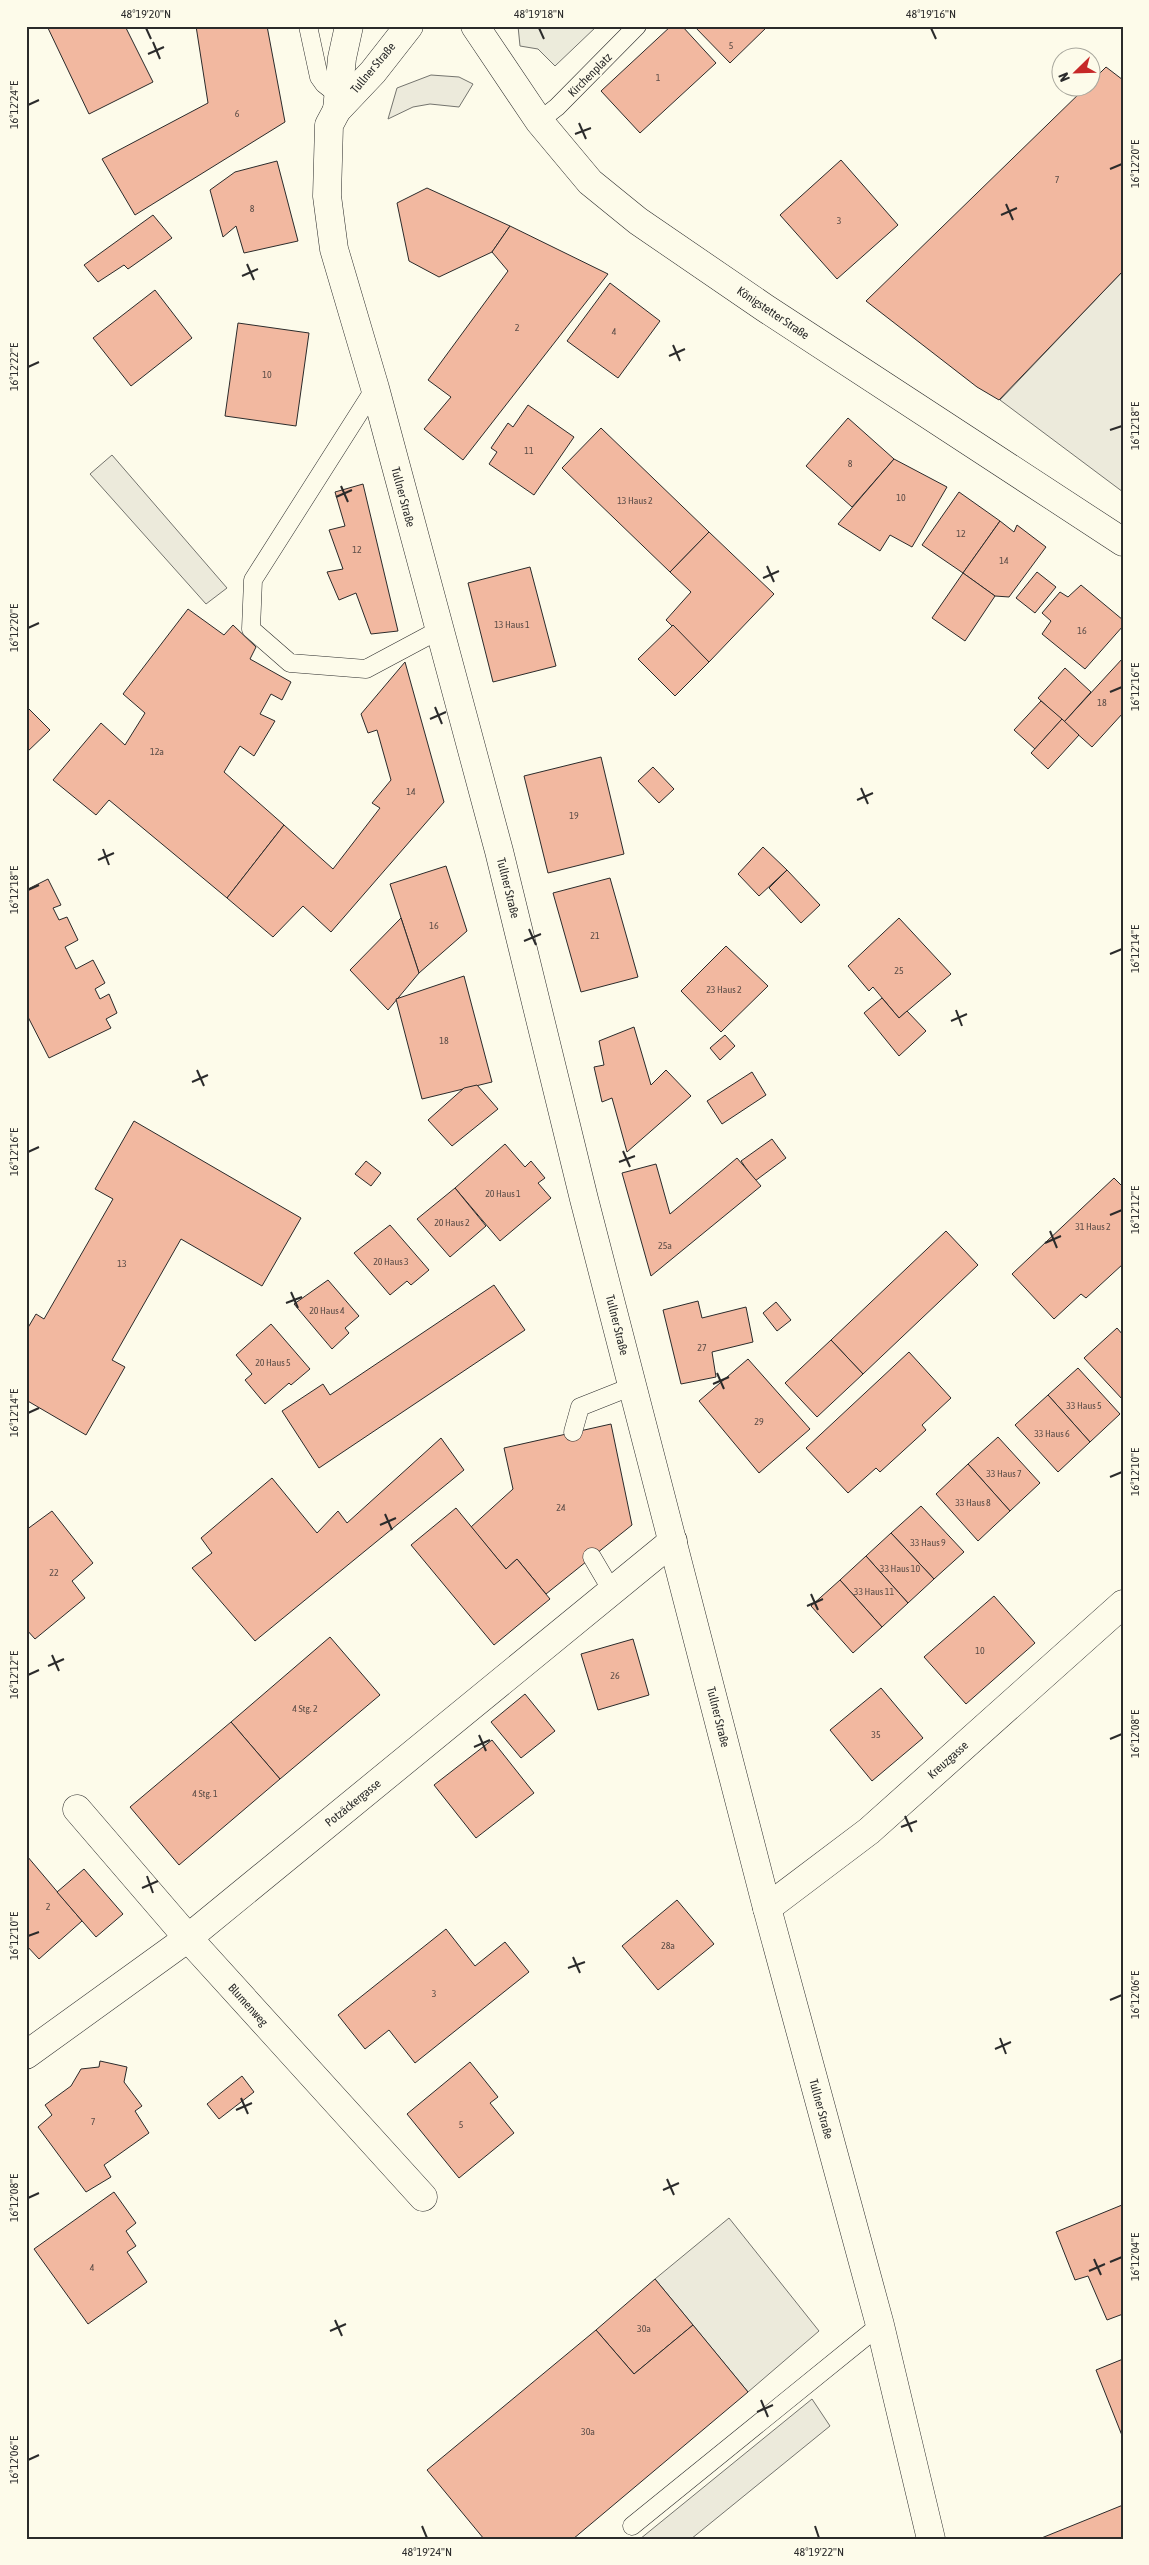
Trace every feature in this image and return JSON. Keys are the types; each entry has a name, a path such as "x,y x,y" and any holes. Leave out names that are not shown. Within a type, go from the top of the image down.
{"main road":[{"name":"Tullner Straße","path":"349,26 338,103 329,125 326,161 327,196 334,249 375,388 499,851 633,1386 767,1908 880,2325 931,2539"},
{"name":"Tullner Straße","path":"338,103 374,72 409,26"},
{"name":"Königstetter Straße","path":"475,26 539,121 590,182 638,221 765,308 1123,542"},
{"name":"Potzäckergasse","path":"26,2055 188,1938 673,1541"},
{"name":"Kreuzgasse","path":"767,1908 869,1831 1123,1604"},
{"name":"Blumenweg","path":"77,1809 188,1938 423,2197"}],"lane":[{"path":"308,26 319,77 338,103"},
{"name":"Kirchenplatz","path":"539,121 558,107 637,26"},
{"path":"375,388 252,580 250,629 290,663 366,669 439,630"},
{"path":"573,1432 580,1407 633,1386"},
{"path":"592,1557 612,1591"},
{"path":"632,2526 880,2325"}],"shaded area":[{"path":"518,26 597,26 555,66 538,49 520,46"},
{"path":"431,75 459,77 473,84 459,107 430,104 413,107 388,119 397,88"},
{"path":"1123,271 1123,492 1000,400"},
{"path":"112,455 227,588 206,604 90,474"},
{"path":"729,2218 819,2331 748,2392 655,2279"},
{"path":"812,2399 830,2426 691,2539 640,2539"}],"building":[{"path":"47,26 125,26 153,82 89,114"},
{"path":"196,26 267,26 285,122 135,215 102,159 208,103"},
{"path":"671,26 682,26 716,63 640,133 601,91"},
{"path":"694,26 768,26 730,63"},
{"path":"1106,67 1123,80 1123,271 999,400 977,387 866,301 1075,98 1102,98 1102,71"},
{"path":"841,160 898,225 837,279 780,215"},
{"path":"277,161 298,241 244,253 236,226 223,237 210,190 235,172"},
{"path":"427,188 510,226 492,252 439,277 409,261 397,203"},
{"path":"153,215 172,238 128,269 124,265 98,282 84,265"},
{"path":"510,226 608,274 463,460 424,429 451,397 428,380 508,271 492,252"},
{"path":"610,283 660,321 618,378 567,341"},
{"path":"155,290 192,338 131,386 93,338"},
{"path":"238,323 309,333 296,426 225,416"},
{"path":"528,405 574,437 534,495 489,464 497,452 491,448 508,423 513,427"},
{"path":"848,418 894,459 852,507 806,466"},
{"path":"601,428 709,532 670,572 562,468"},
{"path":"894,459 947,487 912,547 890,535 880,551 838,524"},
{"path":"363,484 398,631 371,634 356,593 339,600 327,572 343,569 329,530 345,526 335,492"},
{"path":"959,492 1000,521 963,573 922,545"},
{"path":"1000,521 1014,532 1017,525 1046,547 1009,597 995,596 963,573"},
{"path":"709,532 774,594 709,662 666,620 691,592 670,572"},
{"path":"530,567 556,666 493,682 468,583"},
{"path":"1037,572 1056,587 1035,613 1016,598"},
{"path":"963,573 995,596 965,641 932,618"},
{"path":"1081,585 1123,620 1123,626 1085,669 1042,634 1051,621 1042,613 1060,592 1068,597"},
{"path":"188,609 224,635 233,625 256,647 250,659 291,682 282,700 271,694 260,714 275,721 254,756 240,746 224,772 284,825 227,898 109,800 96,815 53,780 101,723 125,745 145,713 123,694"},
{"path":"673,625 709,662 675,696 638,659"},
{"path":"1123,658 1123,713 1092,747 1064,722"},
{"path":"405,662 444,802 331,932 303,906 273,937 227,898 284,825 333,869 380,808 372,803 391,780 377,730 368,733 361,714"},
{"path":"1065,668 1091,692 1064,722 1038,698"},
{"path":"1041,701 1062,719 1035,749 1014,730"},
{"path":"26,706 50,730 26,753"},
{"path":"1062,719 1079,735 1048,769 1031,753"},
{"path":"601,757 624,854 548,873 524,776"},
{"path":"653,767 674,789 659,803 638,781"},
{"path":"763,847 787,870 759,896 738,874"},
{"path":"446,866 467,931 419,973 390,884"},
{"path":"787,870 820,905 801,923 769,888"},
{"path":"610,878 638,977 581,992 553,893"},
{"path":"48,879 61,905 53,908 59,920 67,917 78,940 65,947 76,969 93,960 105,983 95,989 100,999 109,994 117,1013 106,1019 111,1028 49,1058 26,1013 26,890"},
{"path":"401,918 419,973 388,1010 350,970"},
{"path":"899,918 951,974 899,1018 873,987 869,991 848,966"},
{"path":"726,946 768,986 721,1032 681,991"},
{"path":"464,976 492,1082 422,1099 396,999"},
{"path":"882,998 899,1018 907,1011 926,1031 899,1056 864,1013"},
{"path":"634,1027 651,1085 666,1070 691,1096 627,1152 612,1098 602,1102 594,1067 604,1065 599,1041"},
{"path":"725,1035 735,1046 720,1060 710,1048"},
{"path":"752,1072 766,1095 722,1124 707,1101"},
{"path":"477,1085 498,1109 452,1146 428,1120 464,1088"},
{"path":"134,1121 301,1218 262,1286 181,1239 112,1360 125,1367 86,1435 26,1400 26,1331 36,1314 44,1319 113,1199 95,1189"},
{"path":"772,1139 786,1158 755,1181 741,1161"},
{"path":"505,1144 525,1167 531,1161 545,1178 538,1183 551,1198 500,1241 455,1188"},
{"path":"737,1158 761,1186 651,1276 622,1173 656,1164 670,1214"},
{"path":"366,1161 381,1173 371,1186 355,1174"},
{"path":"1114,1178 1123,1187 1123,1264 1086,1298 1081,1294 1054,1319 1012,1274"},
{"path":"455,1188 486,1226 450,1257 417,1219"},
{"path":"390,1225 429,1270 411,1285 407,1281 390,1295 354,1253"},
{"path":"946,1231 978,1265 863,1374 831,1340"},
{"path":"328,1280 359,1316 345,1328 349,1333 332,1349 294,1304"},
{"path":"494,1285 525,1330 319,1468 282,1411 323,1384 330,1395"},
{"path":"698,1301 702,1318 746,1307 753,1342 712,1352 716,1377 681,1384 663,1310"},
{"path":"776,1302 791,1320 777,1331 763,1313"},
{"path":"271,1324 310,1369 291,1385 289,1383 265,1404 245,1380 252,1374 236,1355"},
{"path":"1117,1328 1123,1335 1123,1400 1084,1358"},
{"path":"831,1340 863,1374 817,1417 785,1383"},
{"path":"909,1352 951,1398 922,1425 926,1430 880,1472 876,1468 848,1493 806,1448"},
{"path":"748,1359 810,1429 759,1473 699,1401"},
{"path":"1078,1368 1120,1414 1090,1442 1048,1395"},
{"path":"1048,1395 1090,1442 1058,1472 1015,1425"},
{"path":"611,1424 632,1525 546,1594 517,1559 506,1569 471,1527 513,1489 504,1448"},
{"path":"998,1437 1040,1483 1010,1511 968,1464"},
{"path":"441,1438 464,1470 255,1641 192,1568 212,1553 201,1538 272,1478 317,1533 338,1511 347,1523"},
{"path":"968,1464 1010,1511 978,1541 936,1494"},
{"path":"921,1506 964,1552 934,1579 891,1533"},
{"path":"456,1508 506,1569 517,1559 550,1599 494,1645 411,1545"},
{"path":"52,1511 93,1563 72,1581 85,1598 35,1639 26,1629 26,1530"},
{"path":"891,1533 934,1579 908,1603 866,1556"},
{"path":"866,1556 908,1603 882,1627 840,1580"},
{"path":"840,1580 882,1627 853,1653 811,1606"},
{"path":"994,1596 1035,1643 966,1704 924,1657"},
{"path":"330,1637 380,1695 280,1779 231,1722"},
{"path":"633,1639 649,1695 598,1710 581,1654"},
{"path":"881,1688 923,1738 872,1781 830,1730"},
{"path":"525,1694 555,1731 521,1758 491,1722"},
{"path":"231,1722 280,1779 179,1865 130,1807"},
{"path":"492,1740 534,1793 476,1838 434,1785"},
{"path":"27,1856 82,1921 39,1959 26,1945"},
{"path":"84,1869 123,1914 96,1937 57,1892"},
{"path":"677,1900 714,1944 658,1990 622,1946"},
{"path":"446,1929 475,1966 505,1942 529,1972 415,2063 389,2030 365,2049 338,2015"},
{"path":"100,2061 127,2067 124,2082 142,2106 135,2111 149,2133 104,2165 111,2177 86,2192 38,2127 52,2115 45,2105 71,2086 81,2069 99,2067"},
{"path":"470,2062 498,2097 490,2103 514,2133 459,2178 407,2114"},
{"path":"242,2076 254,2092 219,2119 207,2104"},
{"path":"114,2192 136,2223 126,2231 136,2246 127,2252 147,2282 88,2324 34,2249"},
{"path":"1122,2205 1123,2314 1107,2320 1088,2276 1075,2280 1056,2232"},
{"path":"655,2279 693,2325 634,2374 596,2330"},
{"path":"693,2325 748,2392 573,2539 484,2539 427,2470 596,2330 634,2374"},
{"path":"1123,2359 1123,2438 1096,2370"},
{"path":"1123,2505 1123,2539 1039,2539"}]}
